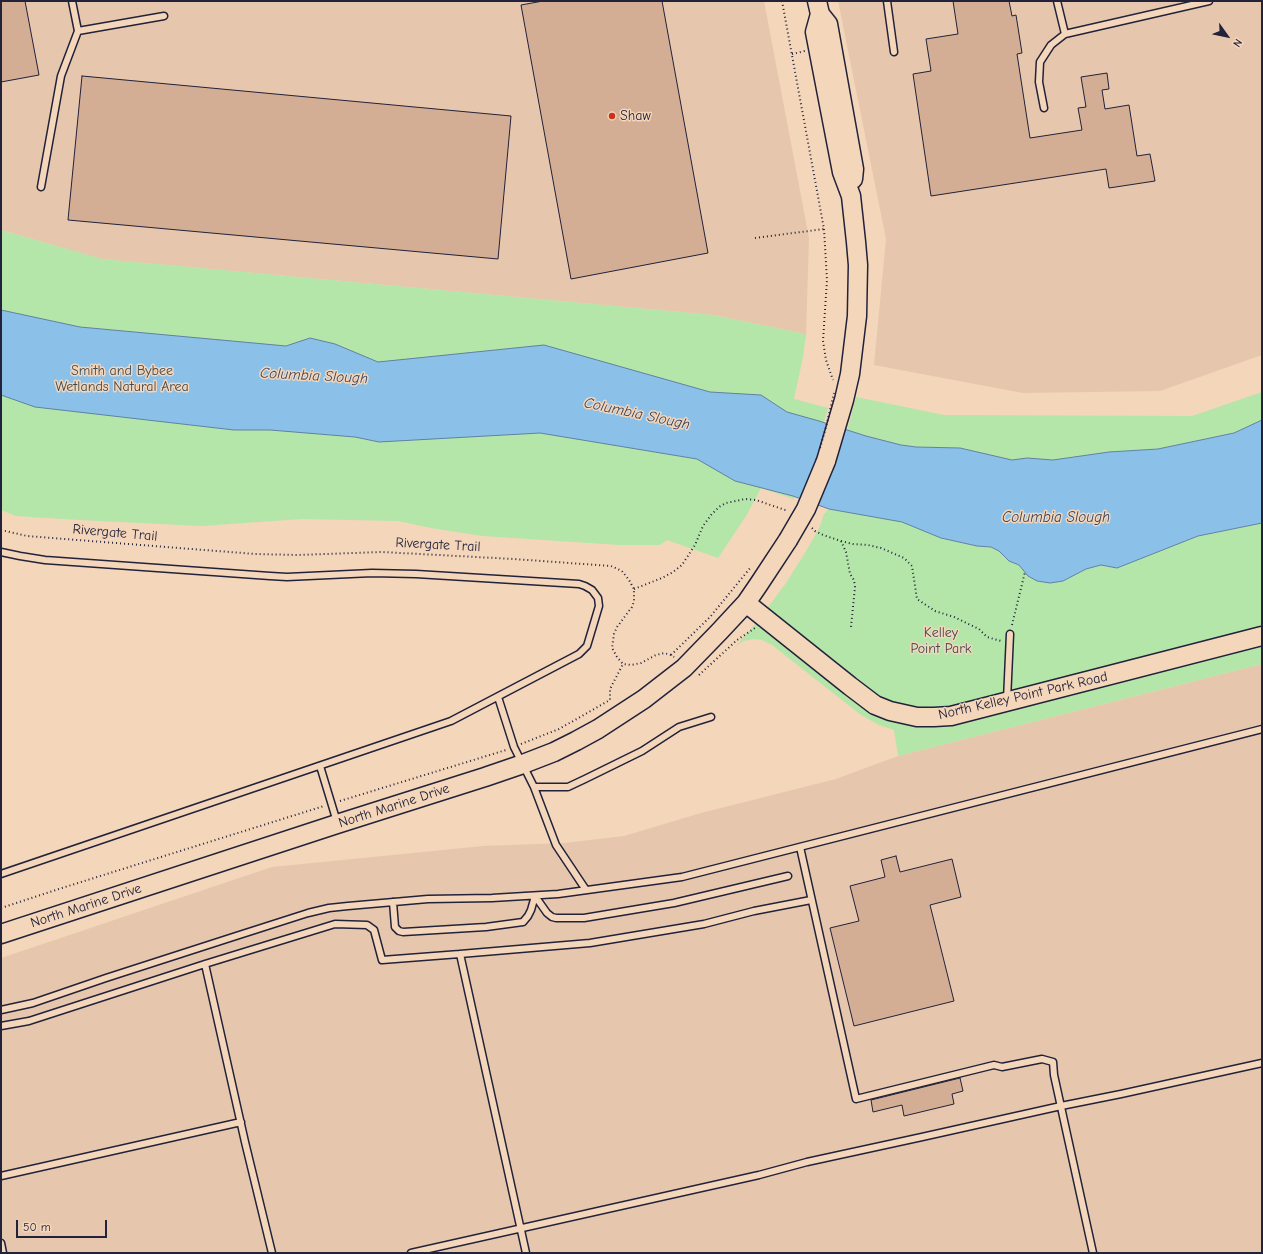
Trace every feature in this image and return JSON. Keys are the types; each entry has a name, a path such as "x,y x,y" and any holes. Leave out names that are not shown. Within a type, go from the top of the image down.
{"main road":[{"name":"North Marine Drive","path":"1,934 523,764 554,752 598,729 644,699 684,668 746,602 788,540 806,509 817,485 830,449 838,393 854,344 858,297 856,242 851,196 854,169 828,24 818,8"},
{"name":"North Kelley Point Park Road","path":"746,602 866,699 875,705 890,711 917,717 934,718 951,716 1262,636"}],"lane":[{"path":"41,186 61,76 78,31 72,1"},
{"path":"887,1 894,52"},
{"path":"1057,1 1065,34"},
{"path":"1044,108 1039,82 1040,62 1051,45 1065,34 1209,1"},
{"path":"78,31 164,16"},
{"path":"1,552 45,560 287,577 372,573 416,574 579,584 592,590 598,598 599,606 586,648 579,654 451,721 1,874"},
{"path":"1007,702 1010,634"},
{"path":"498,696 514,747 534,787 556,845 586,890"},
{"path":"534,787 568,787 642,751 679,727 711,717"},
{"path":"1,1010 32,1003 113,975 329,908 393,902 535,896 682,877 1262,729"},
{"path":"320,766 337,824"},
{"path":"800,847 856,1099 994,1065 1002,1067 1042,1059 1052,1062 1093,1253"},
{"path":"535,896 547,913 552,917 584,918 674,903 788,876"},
{"path":"393,902 395,927 398,931 403,932 486,927 523,922 531,910 535,896"},
{"path":"1,1026 29,1021 204,964 335,924 367,925 374,930 382,960 590,943 704,924 754,911 811,900"},
{"path":"460,954 526,1253"},
{"path":"204,964 272,1253"},
{"path":"411,1253 759,1175 808,1162 1262,1063"},
{"path":"1,1176 241,1122"},
{"path":"1,1243 3,1253"}],"path":[{"path":"782,1 824,229 828,280 823,341 826,360 834,381"},
{"path":"755,238 824,229"},
{"path":"753,565 710,617 671,655 664,653 656,655 641,663 631,665 623,664 617,658 612,648 614,634 617,627 632,607 634,601 634,589 662,578 682,565 695,545 703,526 710,515 719,507 726,503 745,499 756,500 791,512"},
{"path":"810,526 815,531 841,541 881,548 904,558 912,566 917,599 935,611 954,617 979,629 987,637 1010,644"},
{"name":"Rivergate Trail","path":"1,530 27,536 255,554 297,555 382,552 611,566 622,571 630,580 634,589"},
{"path":"841,541 846,552 850,574 854,580 855,587 851,627"},
{"path":"1010,634 1024,572"}],"shaded area":[{"path":"1,1 764,1 809,238 806,334 713,315 101,259 1,230"},
{"path":"838,1 1262,1 1262,355 1160,391 1023,393 874,365 886,239"},
{"path":"1262,664 1262,1253 1,1253 1,958 272,867 483,846 564,843 624,836 701,813 836,779 898,756"}],"green space":[{"name":"Smith and Bybee Wetlands Natural Area","path":"1,230 102,259 713,315 806,334 803,357 794,399 828,408 820,435 794,499 761,488 746,516 718,558 667,540 660,545 620,545 483,536 398,521 302,519 201,526 16,516 1,510"},
{"path":"1262,392 1262,420 1234,433 1158,449 1109,452 1053,460 1027,458 1012,460 960,448 916,447 901,445 847,431 856,397 944,415 1192,416"},
{"name":"Kelley Point Park","path":"829,509 902,522 941,538 976,546 991,547 999,551 1009,561 1019,565 1028,576 1037,581 1049,583 1063,581 1086,569 1101,565 1117,568 1198,536 1262,523 1262,664 898,756 894,730 879,725 861,715 772,645 762,640 754,639 743,641 735,647 757,622 786,583 808,548 820,526 824,514"}],"water":[{"name":"Columbia Slough","path":"1,310 80,327 286,346 310,338 335,344 378,362 544,345 710,392 761,395 787,412 901,445 916,447 960,448 1012,460 1027,458 1053,460 1109,452 1158,449 1234,433 1262,420 1262,523 1198,536 1117,568 1101,565 1086,569 1063,581 1050,583 1037,581 1028,576 1019,565 1009,561 999,551 991,547 977,546 941,538 902,522 829,509 793,496 735,481 697,459 540,433 379,442 355,437 270,430 234,430 35,407 1,395"}],"building":[{"path":"1,1 25,1 39,75 1,82"},
{"name":"Shaw","path":"543,1 662,1 708,253 571,279 521,5"},
{"path":"953,1 1009,1 1012,16 1016,15 1022,53 1017,54 1030,138 1082,130 1078,108 1086,107 1081,77 1107,73 1109,89 1102,90 1105,109 1129,105 1137,156 1150,154 1155,181 1109,188 1106,169 931,196 913,74 931,71 926,39 958,34"},
{"path":"82,76 511,116 498,259 68,220"},
{"path":"896,856 900,872 952,859 961,897 930,905 954,1001 854,1026 830,928 859,921 850,886 885,877 881,860"},
{"path":"960,1078 963,1091 952,1094 954,1104 904,1116 902,1105 873,1112 871,1100"}],"place":[{"name":"Shaw","path":"612,116"}]}
